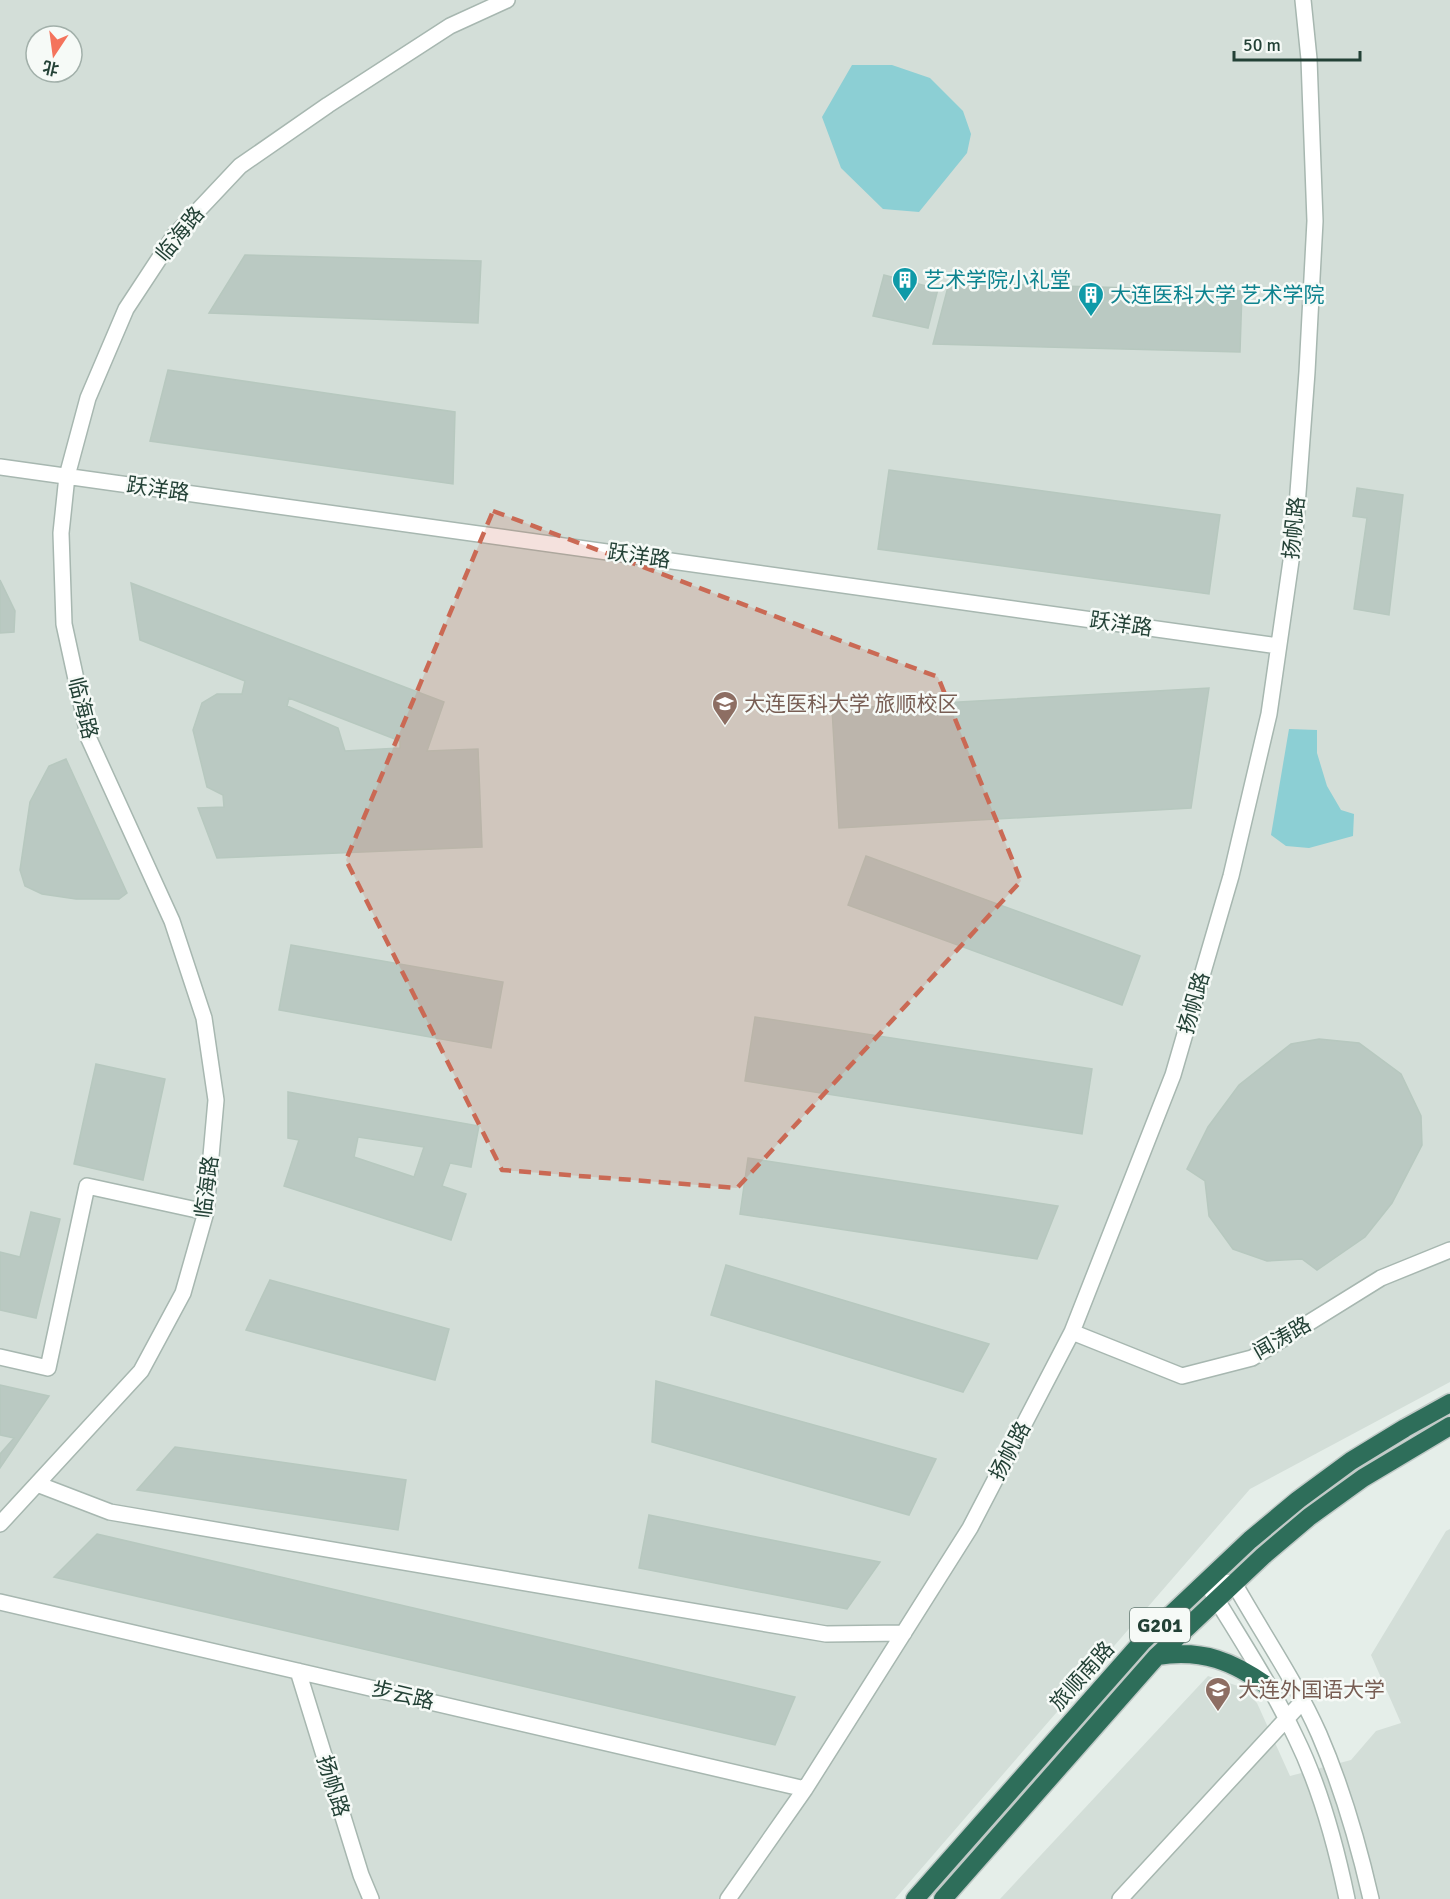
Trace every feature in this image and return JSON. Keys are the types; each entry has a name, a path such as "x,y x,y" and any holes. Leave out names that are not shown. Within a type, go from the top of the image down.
{"highway":[{"name":"旅顺南路","path":"915,1899 1142,1642 1250,1540 1298,1500 1351,1461 1450,1403"},
{"name":"旅顺南路","path":"943,1899 1157,1656 1234,1583 1309,1517 1363,1478 1450,1426"},
{"path":"1157,1656 1178,1653 1200,1654 1225,1661 1249,1672 1270,1688"}],"street":[{"name":"临海路","path":"0,1524 141,1371 183,1293 207,1212 216,1100 204,1018 172,921 89,739 64,624 61,533 67,476 88,398 126,309 174,236 240,166 328,105 450,26 507,0"},
{"name":"扬帆路","path":"728,1899 805,1789 970,1528 1072,1332 1173,1075 1231,876 1269,714 1295,533 1315,221 1309,59 1303,0"},
{"name":"跃洋路","path":"0,467 1278,646"},
{"path":"0,1357 48,1368 87,1186 207,1212"},
{"name":"闻涛路","path":"1072,1332 1182,1376 1252,1358 1381,1278 1450,1250"},
{"path":"37,1484 110,1512 826,1634 904,1633"},
{"path":"1206,1581 1234,1583 1318,1732 1343,1794 1371,1899"},
{"path":"1206,1581 1270,1688 1297,1740 1321,1802 1340,1864 1347,1899"},
{"name":"步云路","path":"0,1602 805,1789"},
{"name":"扬帆路","path":"298,1671 361,1875 371,1899"},
{"path":"1120,1899 1302,1702"}],"highlighted area":[{"path":"493,511 938,677 1021,881 737,1188 502,1170 346,860"}],"shaded area":[{"name":"大连医科大学 旅顺校区","path":"0,0 1450,0 1450,1382 1250,1489 895,1899 0,1899"},
{"name":"大连外国语大学","path":"1450,1529 1450,1899 1000,1899 1208,1676 1241,1687 1257,1703 1290,1776 1351,1760 1376,1731 1401,1723 1371,1655 1446,1531"}],"water":[{"path":"852,65 892,65 930,78 963,111 971,134 967,153 919,212 883,209 841,168 822,117"},
{"path":"1289,729 1317,730 1317,753 1327,786 1341,810 1354,814 1353,836 1309,848 1286,846 1271,835"}],"building":[{"path":"245,255 481,261 478,323 209,313"},
{"name":"艺术学院小礼堂","path":"884,275 938,289 928,328 873,316"},
{"name":"大连医科大学 艺术学院","path":"949,283 1242,291 1240,352 933,344"},
{"path":"168,370 455,412 453,484 150,441"},
{"path":"889,470 1220,515 1209,594 878,549"},
{"path":"1357,488 1403,495 1389,615 1354,609 1367,518 1353,516"},
{"path":"0,580 15,611 14,632 0,633"},
{"path":"131,583 444,702 427,751 478,749 482,847 217,858 198,808 224,807 223,795 207,787 193,730 202,703 217,694 242,694 245,681 140,640","holes":["289,698 400,741 400,748 345,751 338,728 287,706"]},
{"path":"1209,688 1191,808 839,828 832,709"},
{"path":"66,759 127,893 119,899 76,899 42,894 25,886 20,870 30,802 49,766"},
{"path":"866,856 1140,956 1122,1005 848,905"},
{"path":"291,945 503,982 491,1048 279,1010"},
{"path":"755,1017 1092,1069 1082,1134 745,1081"},
{"path":"1319,1039 1359,1043 1401,1074 1421,1116 1422,1145 1392,1203 1365,1237 1317,1270 1302,1259 1267,1261 1233,1249 1209,1216 1205,1181 1187,1169 1208,1127 1239,1085 1291,1044"},
{"path":"96,1064 165,1079 143,1180 74,1164"},
{"path":"288,1092 479,1126 471,1167 450,1163 442,1186 466,1194 451,1240 284,1186 299,1140 288,1138","holes":["358,1137 424,1147 414,1177 354,1157"]},
{"path":"748,1158 1058,1206 1037,1259 740,1214"},
{"path":"31,1212 60,1219 36,1318 0,1310 0,1252 20,1257"},
{"path":"726,1265 989,1344 963,1392 711,1315"},
{"path":"270,1280 449,1329 435,1380 246,1330"},
{"path":"656,1381 936,1459 909,1515 652,1442"},
{"path":"0,1385 49,1396 0,1468 0,1454 14,1438 0,1435"},
{"path":"175,1447 406,1480 398,1530 137,1490"},
{"path":"649,1515 880,1562 847,1609 639,1568"},
{"path":"97,1534 795,1697 775,1745 54,1577"}],"place":[{"name":"艺术学院小礼堂","path":"905,303"},
{"name":"大连医科大学 艺术学院","path":"1091,318"},
{"name":"大连医科大学 旅顺校区","path":"725,727"},
{"name":"大连外国语大学","path":"1218,1713"}]}
